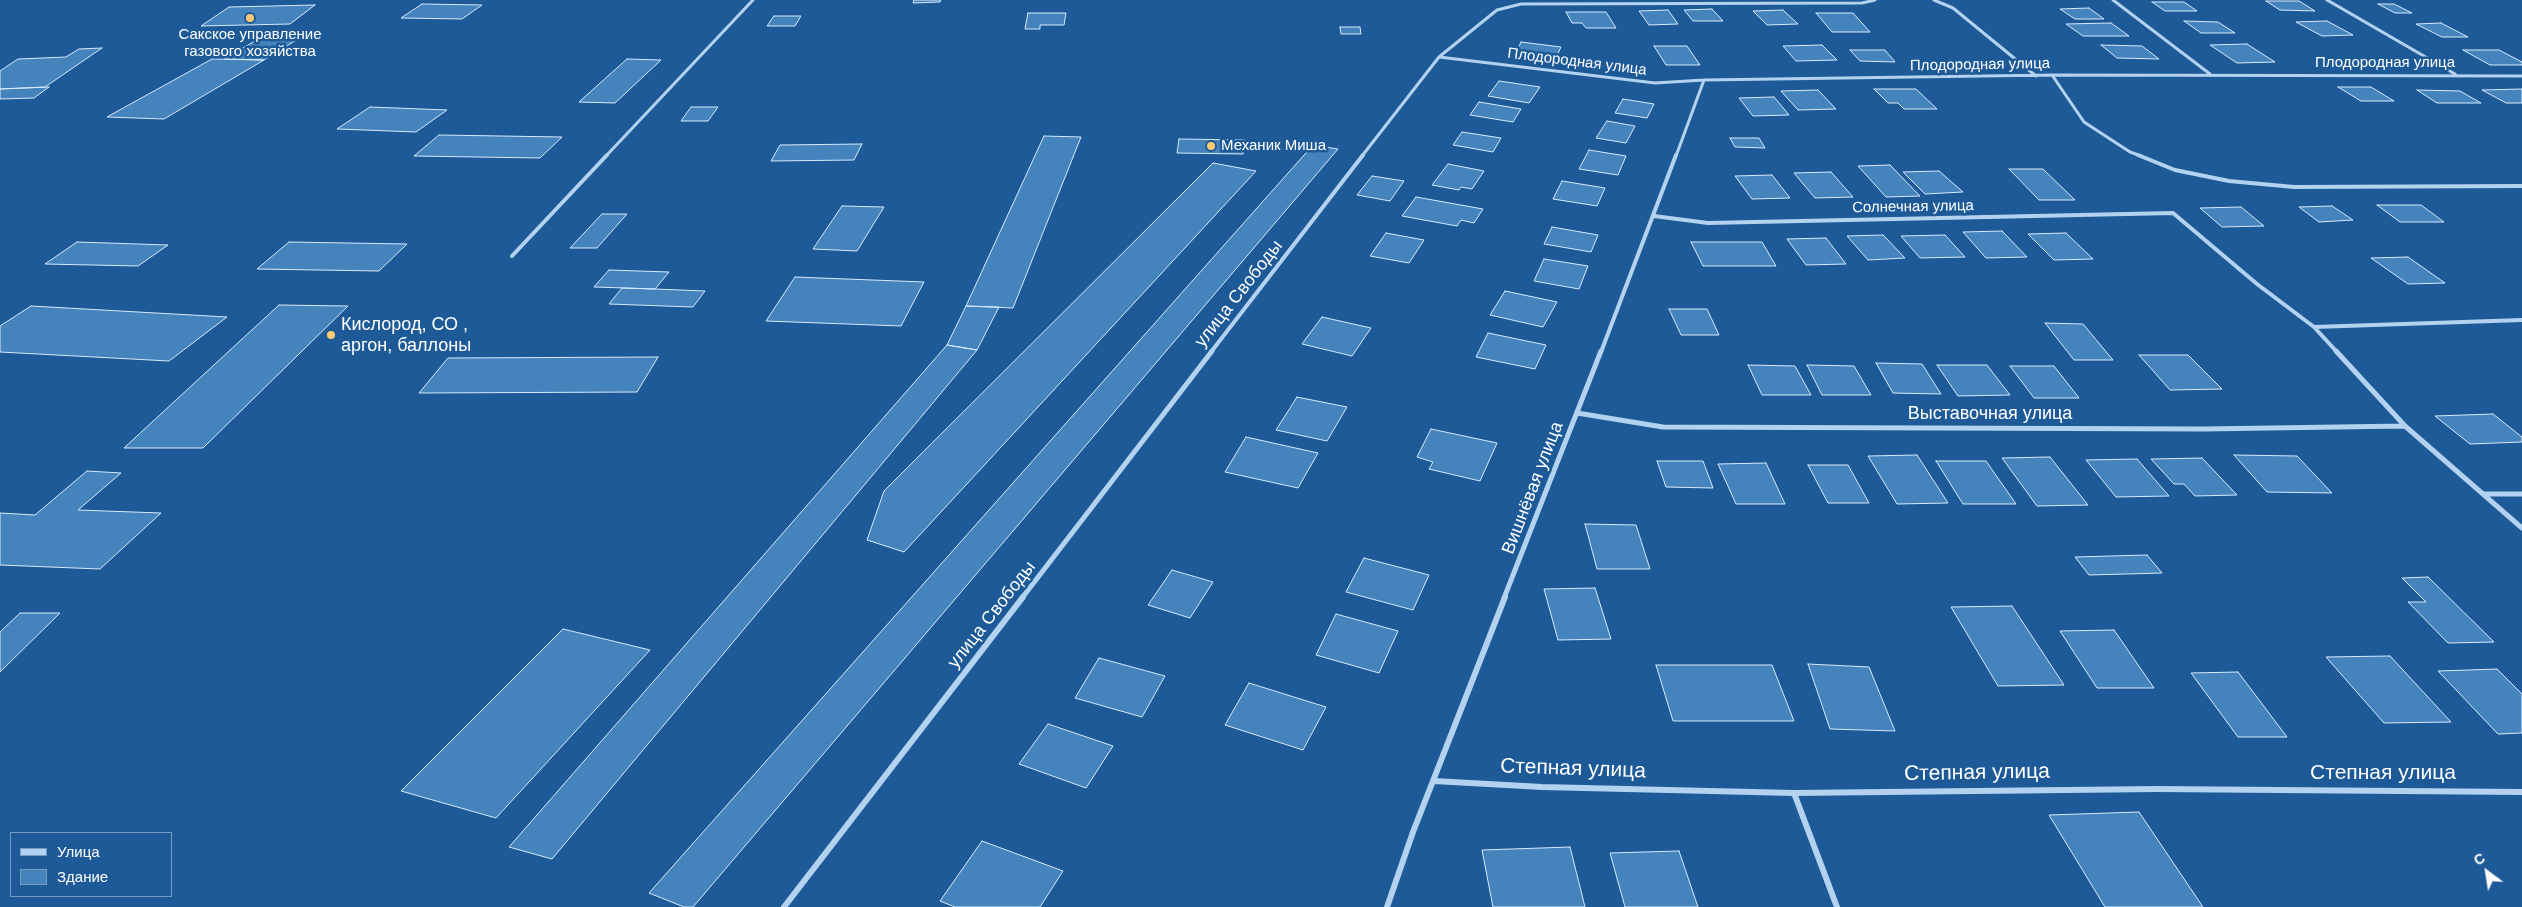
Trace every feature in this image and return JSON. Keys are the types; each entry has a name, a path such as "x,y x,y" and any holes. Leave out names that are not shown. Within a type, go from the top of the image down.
{"street":[{"path":"512,256 753,0"},
{"name":"улица Свободы","path":"784,907 1439,57 1497,10 1520,4 1862,3 1875,0"},
{"path":"1934,0 1953,8 2036,76"},
{"path":"2113,0 2210,74"},
{"path":"2327,0 2455,75"},
{"name":"Плодородная улица","path":"1439,57 1655,83 1704,80 2052,75 2522,76"},
{"path":"2052,75 2084,122 2130,152 2175,170 2229,181 2294,187 2522,186"},
{"name":"Вишнёвая улица","path":"1386,907 1654,216 1704,80"},
{"name":"Солнечная улица","path":"1654,216 1708,223 2173,213 2257,284 2314,327"},
{"path":"2314,327 2522,320"},
{"path":"2314,327 2404,426 2522,528"},
{"name":"Выставочная улица","path":"1577,413 1663,427 2203,429 2404,426"},
{"path":"2483,494 2522,494"},
{"name":"Степная улица","path":"1434,781 1542,787 1794,793 2157,789 2522,792"},
{"path":"1794,793 1837,907"}],"building":[{"path":"914,0 941,0 940,2 913,3"},
{"path":"2266,1 2299,1 2315,11 2280,10"},
{"path":"2152,2 2184,2 2197,11 2165,11"},
{"path":"422,4 482,5 462,19 401,18"},
{"path":"2378,4 2394,4 2412,13 2395,13"},
{"path":"315,5 290,24 201,26 229,7"},
{"path":"2089,8 2104,19 2075,19 2060,9"},
{"path":"1712,9 1723,21 1693,21 1684,10"},
{"path":"1668,10 1678,24 1649,25 1639,11"},
{"path":"1783,10 1798,24 1767,25 1753,11"},
{"path":"1566,12 1606,12 1616,28 1586,28 1582,23 1572,23"},
{"path":"1028,13 1066,13 1064,25 1040,25 1040,29 1025,29"},
{"path":"1816,13 1853,13 1870,32 1832,32"},
{"path":"774,16 801,16 795,26 767,26"},
{"path":"2184,21 2218,22 2235,33 2201,33"},
{"path":"2327,21 2353,35 2322,36 2296,22"},
{"path":"2111,23 2129,36 2083,36 2066,24"},
{"path":"2441,23 2468,37 2442,37 2416,24"},
{"path":"1340,27 1360,27 1361,34 1341,34"},
{"path":"260,38 298,39 264,60 224,59"},
{"path":"1521,42 1561,47 1553,64 1525,61 1527,56 1515,55"},
{"path":"2247,44 2275,62 2237,63 2210,45"},
{"path":"1822,45 1837,60 1796,61 1783,46"},
{"path":"2101,45 2142,46 2159,59 2117,58"},
{"path":"1654,46 1687,46 1700,65 1666,65"},
{"path":"102,48 45,87 0,89 0,71 18,59 66,57 79,49"},
{"path":"1850,50 1885,50 1895,62 1860,61"},
{"path":"2463,50 2499,50 2522,62 2522,65 2490,65"},
{"path":"212,59 264,60 164,119 107,117"},
{"path":"627,59 661,60 615,103 579,102"},
{"path":"1499,81 1540,87 1529,103 1488,96"},
{"path":"49,87 34,98 0,99 0,89"},
{"path":"2338,87 2371,87 2394,101 2361,101"},
{"path":"1874,89 1916,89 1937,109 1904,109 1898,103 1888,103"},
{"path":"2522,89 2522,103 2506,103 2482,90"},
{"path":"1818,90 1836,109 1798,110 1781,91"},
{"path":"2417,90 2460,91 2481,103 2437,103"},
{"path":"1774,97 1789,115 1753,116 1739,98"},
{"path":"1623,99 1654,104 1647,118 1615,113"},
{"path":"1479,102 1521,109 1513,122 1470,115"},
{"path":"370,107 447,110 416,132 337,129"},
{"path":"691,107 718,107 708,121 681,121"},
{"path":"1607,121 1635,126 1626,143 1596,138"},
{"path":"1462,132 1501,138 1493,152 1453,145"},
{"path":"439,135 562,137 540,158 414,156"},
{"path":"1044,136 1081,137 1013,308 966,306"},
{"path":"1730,138 1759,138 1765,148 1735,147"},
{"name":"Механик Миша","path":"1179,139 1245,140 1243,154 1177,153"},
{"path":"862,144 854,160 771,161 780,145"},
{"path":"1313,145 1338,149 693,907 684,907 649,893"},
{"path":"1589,150 1626,156 1618,175 1579,169"},
{"path":"1213,163 1256,171 904,552 867,540 884,491"},
{"path":"1448,164 1484,171 1472,189 1461,187 1459,190 1432,185"},
{"path":"1890,165 1920,196 1886,197 1858,166"},
{"path":"2009,169 2043,169 2075,200 2039,200"},
{"path":"1939,171 1963,192 1925,194 1903,172"},
{"path":"1831,172 1853,197 1815,198 1794,173"},
{"path":"1772,175 1790,198 1752,199 1735,176"},
{"path":"1372,176 1404,181 1390,201 1357,195"},
{"path":"1562,181 1605,188 1597,206 1553,199"},
{"path":"1416,197 1483,209 1474,223 1461,220 1457,226 1402,216"},
{"path":"2377,205 2421,205 2444,222 2400,222"},
{"path":"842,206 884,207 857,251 813,249"},
{"path":"2332,206 2353,220 2319,222 2299,207"},
{"path":"2241,207 2264,226 2222,227 2200,208"},
{"path":"602,214 627,214 597,248 570,248"},
{"path":"1552,227 1598,235 1591,252 1544,244"},
{"path":"2002,231 2027,257 1986,258 1963,232"},
{"path":"1386,233 1424,240 1409,263 1370,256"},
{"path":"2066,233 2093,259 2054,260 2028,234"},
{"path":"1883,235 1905,258 1868,260 1847,236"},
{"path":"1945,235 1965,257 1920,258 1901,236"},
{"path":"1826,238 1846,264 1806,265 1787,239"},
{"path":"77,242 168,245 138,266 45,264"},
{"path":"289,242 407,244 379,271 257,269"},
{"path":"1691,242 1762,242 1776,266 1703,266"},
{"path":"2408,257 2445,283 2408,284 2371,258"},
{"path":"1544,259 1588,266 1579,289 1534,281"},
{"path":"609,270 669,272 655,289 594,287"},
{"path":"795,277 924,282 901,326 766,321"},
{"path":"622,288 705,291 693,307 609,304"},
{"path":"1505,291 1557,302 1543,327 1490,315"},
{"path":"279,305 348,306 203,448 124,448"},
{"path":"31,306 227,317 169,361 0,352 0,326"},
{"path":"966,306 999,307 977,350 947,345"},
{"path":"1669,309 1707,309 1719,335 1681,335"},
{"path":"1322,317 1371,328 1352,356 1302,344"},
{"path":"2045,323 2083,324 2113,360 2074,360"},
{"path":"1488,333 1546,345 1535,369 1476,357"},
{"path":"947,345 977,350 552,859 509,847"},
{"path":"2139,355 2188,355 2222,389 2170,390"},
{"path":"658,357 637,392 419,393 448,358"},
{"path":"1876,363 1922,364 1941,394 1893,393"},
{"path":"1748,365 1795,366 1811,395 1762,395"},
{"path":"1807,365 1854,366 1871,395 1822,395"},
{"path":"1937,365 1987,365 2010,395 1958,396"},
{"path":"2010,366 2054,366 2079,398 2034,398"},
{"path":"1297,397 1347,407 1327,441 1276,430"},
{"path":"2493,414 2522,437 2522,442 2470,444 2435,416"},
{"path":"1431,429 1497,443 1480,481 1429,469 1433,462 1417,457"},
{"path":"1246,437 1318,453 1298,488 1225,472"},
{"path":"1917,455 1948,503 1897,504 1868,456"},
{"path":"2234,455 2297,456 2332,493 2267,492"},
{"path":"2050,457 2088,505 2037,506 2002,458"},
{"path":"2202,458 2237,495 2195,496 2184,484 2174,484 2151,459"},
{"path":"2137,459 2169,496 2116,497 2086,460"},
{"path":"1657,461 1703,461 1713,488 1666,487"},
{"path":"1936,461 1986,461 2016,504 1963,504"},
{"path":"1766,463 1785,504 1736,504 1718,464"},
{"path":"1808,465 1848,465 1869,503 1828,503"},
{"path":"87,471 121,473 78,510 161,513 100,569 0,565 0,513 35,515"},
{"path":"1585,524 1636,525 1650,569 1597,569"},
{"path":"2147,555 2162,573 2089,575 2075,557"},
{"path":"1364,558 1429,575 1413,610 1346,592"},
{"path":"1172,570 1213,582 1190,618 1148,605"},
{"path":"2428,577 2494,642 2448,643 2408,602 2426,602 2402,578"},
{"path":"1595,588 1611,639 1558,640 1544,589"},
{"path":"2012,606 2064,685 1998,686 1951,607"},
{"path":"20,613 60,613 0,672 0,632"},
{"path":"1336,614 1398,631 1379,673 1316,655"},
{"path":"563,629 650,650 496,818 401,791"},
{"path":"2114,630 2154,688 2097,688 2060,631"},
{"path":"2390,656 2451,722 2384,723 2326,657"},
{"path":"1099,658 1165,676 1142,717 1075,698"},
{"path":"1808,664 1869,667 1895,731 1830,729"},
{"path":"1656,665 1772,665 1794,721 1673,721"},
{"path":"2497,669 2522,694 2522,733 2498,734 2438,671"},
{"path":"2238,672 2287,737 2238,737 2191,673"},
{"path":"1249,683 1326,707 1303,750 1225,725"},
{"path":"1048,724 1113,746 1086,788 1019,764"},
{"path":"2139,812 2203,907 2105,907 2049,815"},
{"path":"982,841 1063,871 1040,907 955,907 940,901"},
{"path":"1570,847 1585,907 1493,907 1482,850"},
{"path":"1679,851 1698,907 1625,907 1610,853"}],"place":[{"name":"Сакское управление газового хозяйства","path":"250,18"},
{"name":"Механик Миша","path":"1211,146"},
{"name":"Кислород, СО , аргон, баллоны","path":"331,335"}]}
